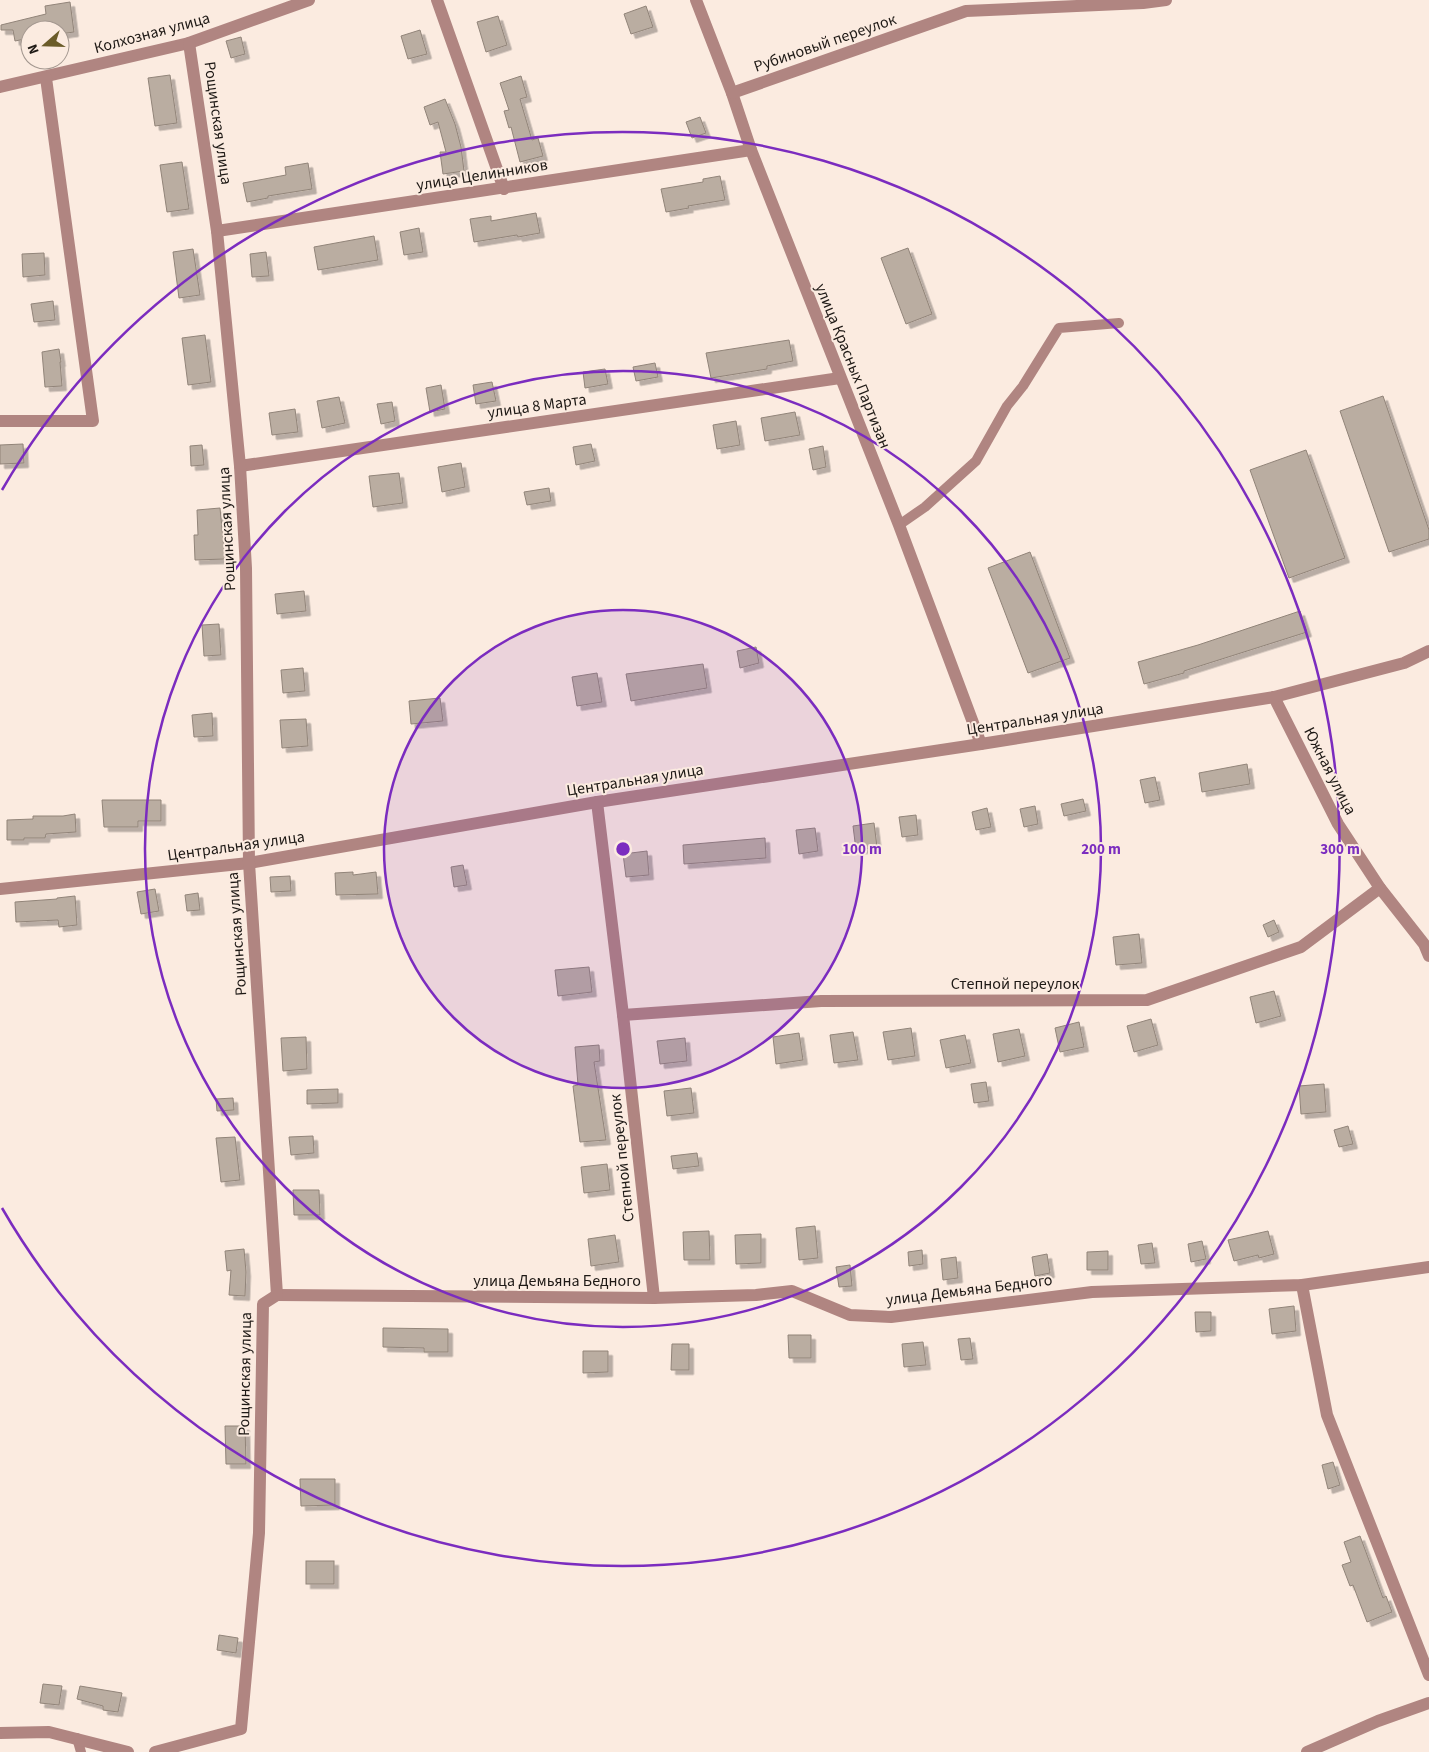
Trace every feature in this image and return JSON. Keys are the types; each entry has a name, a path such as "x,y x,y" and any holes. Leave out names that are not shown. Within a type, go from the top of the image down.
{"street":[{"name":"Колхозная улица","path":"0,87 46,78 189,43 309,0"},
{"path":"438,0 504,188"},
{"name":"улица Красных Партизан","path":"696,0 732,93 751,150 899,525 981,744"},
{"name":"Рубиновый переулок","path":"732,93 966,11 1143,3 1166,0"},
{"name":"Рощинская улица","path":"155,1752 241,1729 259,1533 263,1304 277,1295 249,863 246,568 240,466 217,231 189,43"},
{"path":"0,422 93,421 46,78"},
{"name":"улица Целинников","path":"217,231 751,150"},
{"name":"улица 8 Марта","path":"240,466 840,378"},
{"name":"Центральная улица","path":"0,888 249,863 597,802 981,744 1274,697 1404,663 1429,651"},
{"name":"Южная улица","path":"1274,697 1338,824 1380,888 1424,944 1429,956"},
{"name":"Степной переулок","path":"597,802 623,1015 654,1298"},
{"name":"Степной переулок","path":"623,1015 821,1001 1147,1000 1301,947 1380,888"},
{"name":"улица Демьяна Бедного","path":"277,1295 654,1298 756,1295 792,1290 850,1315 891,1317 1092,1292 1302,1285 1429,1268"},
{"path":"1302,1285 1327,1415 1429,1675"},
{"path":"1307,1752 1378,1720 1429,1703"},
{"path":"0,1733 49,1732 128,1752"}],"lane":[{"path":"899,525 925,508 976,461 1007,406 1023,386 1059,328 1119,323"},
{"path":"77,1738 81,1752"}],"building":[{"path":"70,2 74,32 70,33 70,20 21,20 46,14 45,6"},
{"path":"646,6 653,27 631,34 624,14"},
{"path":"498,16 507,45 486,52 477,22"},
{"path":"20,20 20,40 15,41 13,30 1,30 1,25"},
{"path":"420,30 427,54 408,59 401,36"},
{"path":"241,37 245,54 231,58 226,41"},
{"path":"170,75 177,123 155,126 148,78"},
{"path":"521,76 527,97 520,99 532,140 538,138 543,156 520,162 511,127 509,128 504,111 509,110 500,83"},
{"path":"445,99 455,124 461,147 464,171 443,174 440,152 446,152 438,122 430,125 424,107"},
{"path":"700,117 706,133 692,138 686,122"},
{"path":"182,162 189,209 167,212 160,165"},
{"path":"308,163 312,189 268,196 268,198 247,202 243,183 286,175 285,167"},
{"path":"720,176 725,200 666,212 661,189 703,182 703,179"},
{"path":"536,213 540,233 474,242 470,219 491,216 491,221"},
{"path":"419,228 423,252 404,255 400,232"},
{"path":"374,236 378,260 318,270 314,247"},
{"path":"908,248 932,314 906,324 881,258"},
{"path":"193,249 200,295 179,298 173,252"},
{"path":"266,252 269,276 252,277 250,254"},
{"path":"44,253 45,275 23,277 22,254"},
{"path":"53,301 55,320 34,322 31,304"},
{"path":"205,335 211,382 188,385 182,338"},
{"path":"789,340 793,361 767,366 767,369 711,378 706,353"},
{"path":"59,349 62,386 45,387 42,352"},
{"path":"655,363 658,377 636,381 633,367"},
{"path":"605,369 608,384 585,388 583,372"},
{"path":"492,382 496,401 476,404 473,385"},
{"path":"441,385 445,409 430,412 426,388"},
{"path":"1383,396 1429,530 1429,539 1389,552 1340,411"},
{"path":"339,397 345,423 322,428 317,401"},
{"path":"392,402 395,421 381,424 377,404"},
{"path":"295,409 298,432 272,435 269,413"},
{"path":"795,412 800,435 765,441 761,418"},
{"path":"736,421 740,445 717,449 713,425"},
{"path":"23,444 24,463 0,464 0,445"},
{"path":"591,444 595,461 576,465 573,447"},
{"path":"202,445 204,465 191,466 190,446"},
{"path":"823,446 826,467 813,470 809,449"},
{"path":"1306,450 1345,558 1289,578 1250,470"},
{"path":"461,463 465,487 442,492 438,467"},
{"path":"399,473 403,503 373,507 369,476"},
{"path":"549,488 551,501 527,505 524,492"},
{"path":"220,508 225,559 195,560 194,535 198,535 197,510"},
{"path":"1030,552 1070,658 1028,673 988,568"},
{"path":"304,591 306,611 277,614 275,594"},
{"path":"1300,611 1307,632 1184,671 1184,673 1144,684 1138,662 1198,645"},
{"path":"219,624 221,655 204,656 202,625"},
{"path":"756,647 759,663 740,668 737,651"},
{"path":"703,664 707,688 631,701 626,674"},
{"path":"303,668 305,691 283,693 281,670"},
{"path":"597,673 602,702 577,706 572,677"},
{"path":"440,698 443,721 411,724 409,701"},
{"path":"212,713 213,736 194,737 192,715"},
{"path":"306,719 308,746 282,748 280,720"},
{"path":"1247,764 1250,784 1202,792 1199,773"},
{"path":"1155,777 1160,800 1145,803 1140,780"},
{"path":"1083,799 1086,811 1064,816 1061,804"},
{"path":"102,800 161,800 161,821 138,821 138,827 104,827"},
{"path":"1035,806 1038,824 1024,827 1020,809"},
{"path":"987,808 991,827 976,830 972,812"},
{"path":"75,814 76,832 46,834 45,838 7,840 7,820 33,819 33,816"},
{"path":"916,815 918,835 902,837 899,817"},
{"path":"874,823 877,847 856,850 853,826"},
{"path":"815,828 818,851 799,854 796,830"},
{"path":"765,838 766,858 684,864 683,845"},
{"path":"647,851 649,875 626,877 623,854"},
{"path":"463,865 467,885 454,887 451,867"},
{"path":"353,872 353,875 376,872 378,894 336,895 335,873"},
{"path":"290,876 291,891 271,892 270,877"},
{"path":"155,889 159,911 141,914 137,892"},
{"path":"198,893 200,910 187,911 185,895"},
{"path":"75,896 77,925 59,927 58,920 16,922 15,902"},
{"path":"1274,920 1279,932 1268,937 1263,925"},
{"path":"1139,934 1142,963 1116,965 1113,937"},
{"path":"589,967 592,992 558,996 555,970"},
{"path":"1274,991 1281,1016 1256,1023 1250,997"},
{"path":"1151,1019 1158,1045 1134,1052 1127,1026"},
{"path":"1079,1022 1084,1047 1060,1052 1055,1028"},
{"path":"911,1028 915,1056 888,1060 883,1032"},
{"path":"1019,1029 1025,1056 998,1062 993,1034"},
{"path":"853,1032 858,1060 834,1063 830,1035"},
{"path":"799,1033 803,1060 776,1064 773,1037"},
{"path":"965,1035 971,1063 946,1068 940,1040"},
{"path":"306,1037 307,1069 283,1071 281,1038"},
{"path":"685,1038 687,1061 660,1064 657,1041"},
{"path":"599,1045 600,1061 594,1062 606,1140 580,1142 573,1086 578,1085 575,1047"},
{"path":"986,1082 989,1101 974,1103 971,1084"},
{"path":"1324,1084 1326,1112 1301,1114 1299,1086"},
{"path":"691,1088 694,1113 667,1116 664,1091"},
{"path":"338,1089 338,1103 307,1104 307,1090"},
{"path":"233,1098 234,1110 217,1111 216,1099"},
{"path":"1348,1126 1353,1144 1339,1147 1334,1130"},
{"path":"313,1136 314,1153 291,1155 289,1137"},
{"path":"235,1137 240,1180 221,1182 216,1138"},
{"path":"697,1153 699,1166 673,1169 671,1156"},
{"path":"607,1164 610,1190 584,1193 581,1167"},
{"path":"293,1190 319,1190 320,1215 294,1215"},
{"path":"815,1226 818,1258 799,1260 796,1228"},
{"path":"709,1231 710,1260 684,1260 683,1232"},
{"path":"1268,1231 1274,1254 1259,1258 1258,1255 1234,1261 1228,1240"},
{"path":"761,1234 761,1263 736,1264 735,1235"},
{"path":"615,1235 619,1262 591,1266 588,1239"},
{"path":"1202,1241 1206,1259 1191,1262 1188,1244"},
{"path":"1152,1243 1155,1263 1141,1264 1138,1245"},
{"path":"244,1249 246,1272 245,1296 229,1295 231,1270 227,1271 225,1251"},
{"path":"922,1250 923,1264 909,1266 908,1252"},
{"path":"1108,1251 1108,1270 1087,1270 1087,1252"},
{"path":"1047,1254 1050,1273 1035,1276 1032,1257"},
{"path":"956,1257 958,1278 943,1280 941,1259"},
{"path":"850,1265 852,1286 839,1287 836,1267"},
{"path":"1294,1306 1296,1331 1272,1334 1269,1309"},
{"path":"1195,1312 1211,1312 1211,1331 1196,1332"},
{"path":"383,1328 448,1329 448,1352 424,1352 424,1348 383,1347"},
{"path":"788,1335 811,1335 811,1358 789,1358"},
{"path":"970,1338 973,1359 961,1360 958,1339"},
{"path":"923,1342 926,1365 904,1367 902,1344"},
{"path":"672,1344 689,1344 689,1370 671,1370"},
{"path":"583,1351 608,1351 608,1372 583,1373"},
{"path":"225,1426 245,1426 246,1464 226,1464"},
{"path":"1333,1462 1340,1485 1328,1489 1322,1465"},
{"path":"300,1479 335,1479 335,1505 301,1506"},
{"path":"1360,1536 1383,1598 1386,1596 1392,1612 1367,1622 1353,1585 1350,1586 1342,1565 1351,1562 1344,1542"},
{"path":"306,1561 334,1561 334,1584 306,1584"},
{"path":"219,1635 238,1638 236,1653 217,1650"},
{"path":"43,1684 62,1686 59,1705 40,1703"},
{"path":"80,1686 122,1693 118,1712 103,1710 103,1706 77,1699"}]}
